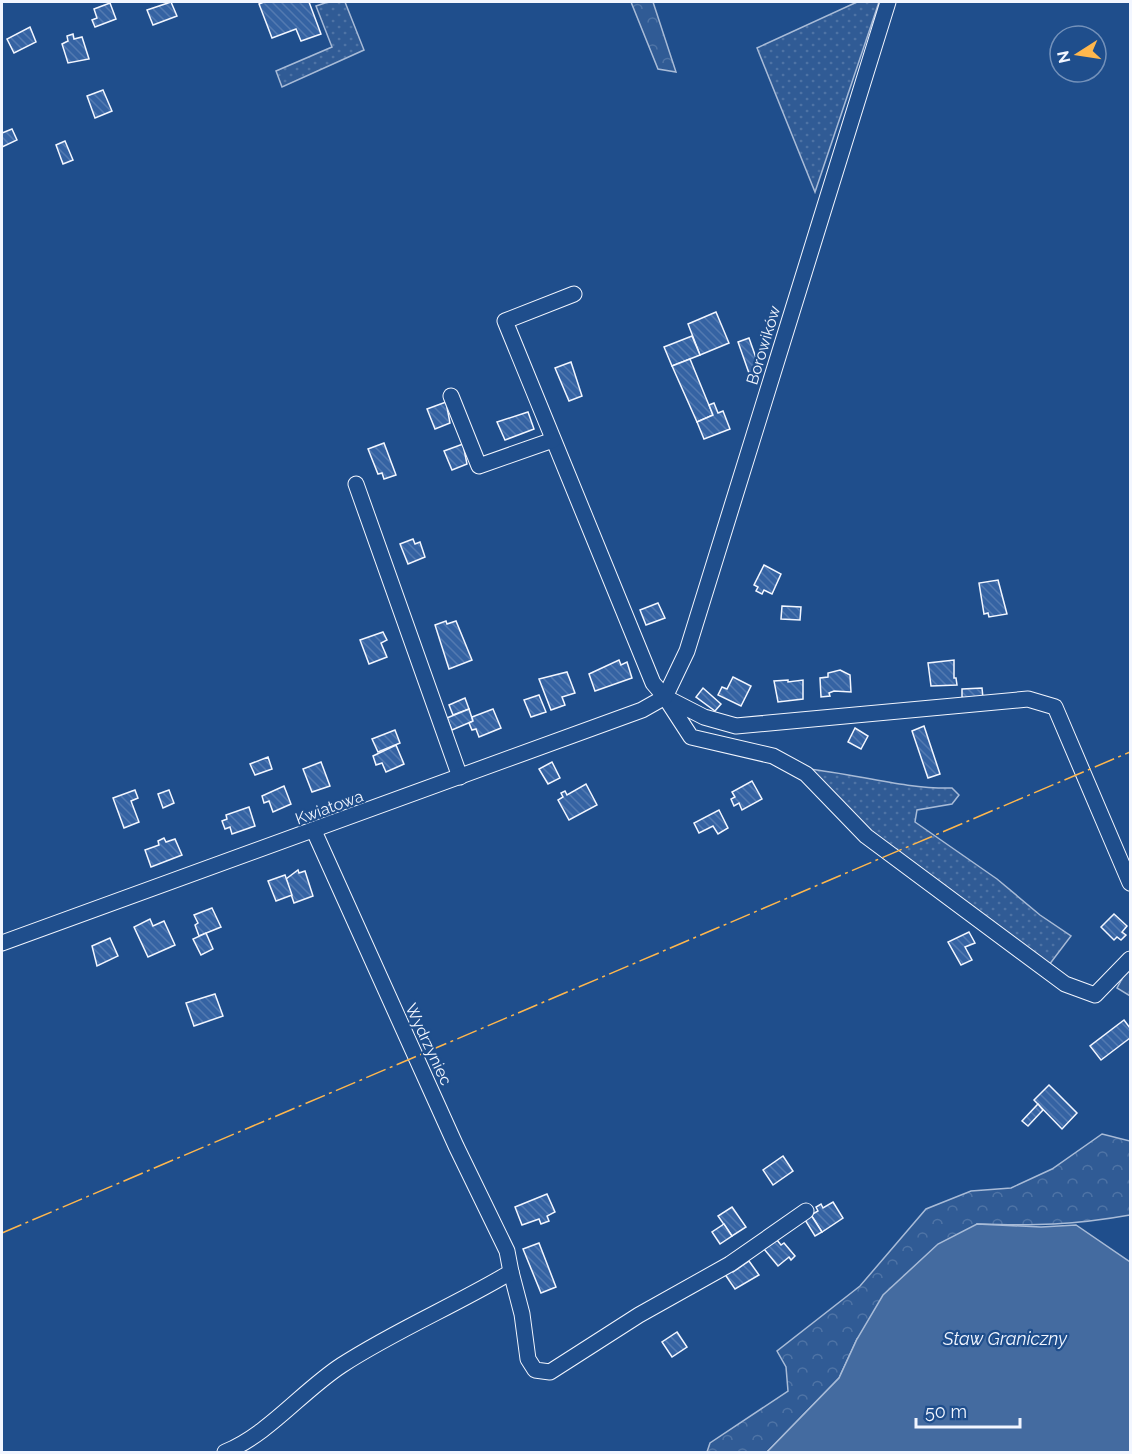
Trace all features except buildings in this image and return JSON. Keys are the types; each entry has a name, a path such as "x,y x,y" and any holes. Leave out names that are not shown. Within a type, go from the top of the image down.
{"street":[{"name":"Borowików","path":"665,697 687,651 888,2"},
{"path":"574,294 505,321 653,683 691,737 773,756 806,774 866,836 1065,984 1095,995 1131,959"},
{"path":"451,396 479,466 553,440"},
{"path":"356,484 460,777"},
{"path":"665,697 704,717 736,726 1028,699 1055,707 1131,884"},
{"name":"Kwiatowa","path":"2,943 642,710 665,697"},
{"name":"Wydrzyniec","path":"314,831 456,1146 507,1251 522,1314 528,1359 535,1370 550,1372 639,1315 730,1264 806,1211"},
{"path":"225,1452 256,1434 308,1389 342,1365 511,1272"}],"green space":[{"path":"328,2 345,2 364,50 282,87 276,71 332,47 316,6"},
{"path":"631,2 653,2 676,72 658,69"},
{"path":"857,2 879,2 815,192 757,48"},
{"path":"808,769 898,784 952,788 959,795 952,804 917,810 915,822 997,879 1040,915 1071,936 1049,965 868,833"},
{"path":"1130,964 1130,996 1117,988"},
{"path":"1102,1134 1130,1141 1130,1215 1054,1224 977,1224 857,1339 839,1378 767,1452 707,1452 710,1443 788,1391 786,1367 777,1351 860,1286 926,1209 971,1191 1011,1188 1052,1169"}],"water":[{"name":"Staw Graniczny","path":"977,1224 1041,1227 1076,1225 1130,1262 1130,1452 767,1452 839,1378 857,1339 883,1295 938,1244"}],"power":[{"path":"2,1233 1130,752"}]}
